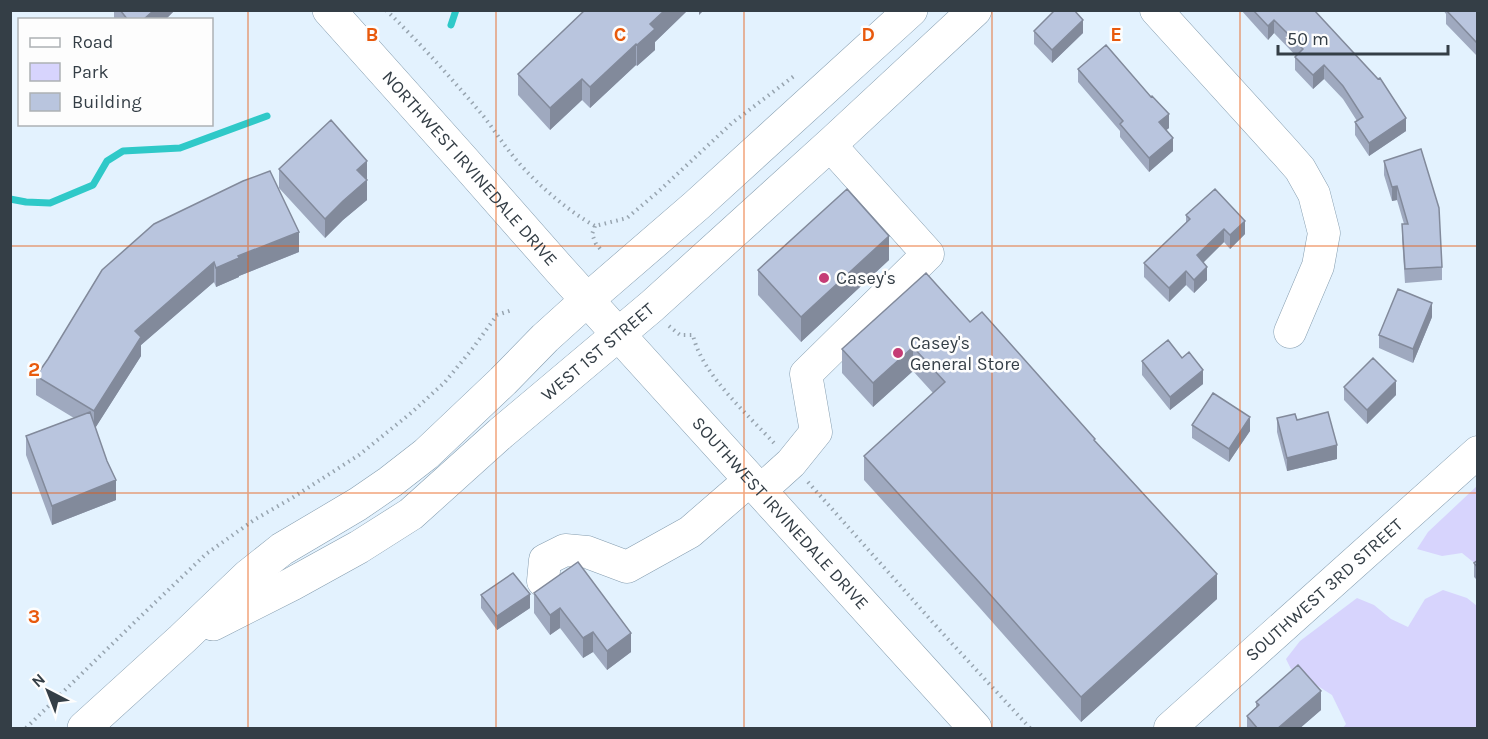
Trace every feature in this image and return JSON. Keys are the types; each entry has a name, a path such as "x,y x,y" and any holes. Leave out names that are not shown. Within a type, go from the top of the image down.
{"main road":[{"name":"NORTHWEST IRVINEDALE DRIVE","path":"328,10 587,300"},
{"name":"WEST 1ST STREET","path":"84,729 248,576 282,549 358,504 426,454 545,338 706,197 911,10"},
{"name":"WEST 1ST STREET","path":"182,639 302,579 411,514 501,433 652,306 975,10"},
{"name":"SOUTHWEST IRVINEDALE DRIVE","path":"587,300 975,729"}],"street":[{"path":"1156,10 1300,169 1314,195 1324,233 1318,266 1290,332"},
{"path":"543,582 546,560 565,550 587,552 627,567 690,531 791,463 816,432 806,374 928,254 830,145"},
{"name":"SOUTHWEST 3RD STREET","path":"1170,729 1478,452"}],"path":[{"path":"386,10 485,118 524,169 577,216 595,226 627,218 732,123 801,71"},
{"path":"592,234 595,226"},
{"path":"26,729 206,554 254,520 368,448 411,413 445,381 497,315 512,310"},
{"path":"680,335 693,334 699,353 716,379 1030,729"}],"green space":[{"path":"1477,486 1477,565 1462,553 1442,556 1417,549 1428,532"},
{"path":"1443,590 1467,598 1477,606 1477,728 1343,728 1346,724 1332,695 1291,669 1286,659 1300,641 1357,598 1374,605 1391,619 1408,627 1425,599"}],"building":[{"path":"120,10 154,10 145,18 126,18"},
{"path":"585,10 665,10 650,24 655,29 590,87 582,79 550,108 518,74"},
{"path":"1055,10 1074,10 1083,20 1052,50 1034,31"},
{"path":"1253,10 1314,10 1378,79 1380,78 1406,118 1369,143 1355,122 1363,117 1343,86 1324,65 1313,75 1295,57 1303,49 1274,20 1268,26"},
{"path":"1446,10 1478,10 1478,44"},
{"path":"1106,45 1151,97 1169,114 1159,122 1173,138 1149,158 1120,124 1123,121 1078,69"},
{"path":"331,120 367,161 357,170 367,180 325,219 279,169"},
{"path":"1421,149 1439,208 1442,267 1405,269 1402,224 1408,224 1397,186 1392,187 1384,161"},
{"path":"270,171 299,232 238,256 239,258 216,268 214,262 135,331 141,337 94,411 36,376 102,270 154,224 243,181"},
{"name":"Casey's","path":"847,189 889,236 801,317 758,270"},
{"path":"1215,189 1245,221 1230,235 1224,229 1197,255 1207,267 1194,280 1186,271 1169,288 1144,263 1190,219 1186,215"},
{"path":"926,273 970,322 982,312 1094,440 1217,574 1081,697 864,456 945,382 913,347 873,383 842,349"},
{"path":"1398,289 1432,303 1413,349 1379,335"},
{"path":"1168,340 1182,358 1189,352 1203,370 1170,397 1142,361"},
{"path":"1373,358 1396,381 1367,410 1344,387"},
{"path":"1213,393 1250,417 1229,449 1192,425"},
{"path":"90,412 116,480 52,506 26,436"},
{"path":"1328,412 1337,445 1287,458 1277,418 1295,414 1297,420"},
{"path":"578,562 631,633 607,651 593,632 583,638 560,608 550,615 534,593"},
{"path":"513,573 530,594 497,616 481,595"},
{"path":"1298,665 1321,691 1277,729 1258,729 1247,716 1259,705 1256,702"}],"waterway":[{"path":"451,25 456,10"},
{"path":"10,199 50,203 93,185 107,161 123,151 180,148 267,116"}],"place":[{"name":"Casey's","path":"824,278"},
{"name":"Casey's General Store","path":"898,353"}]}
